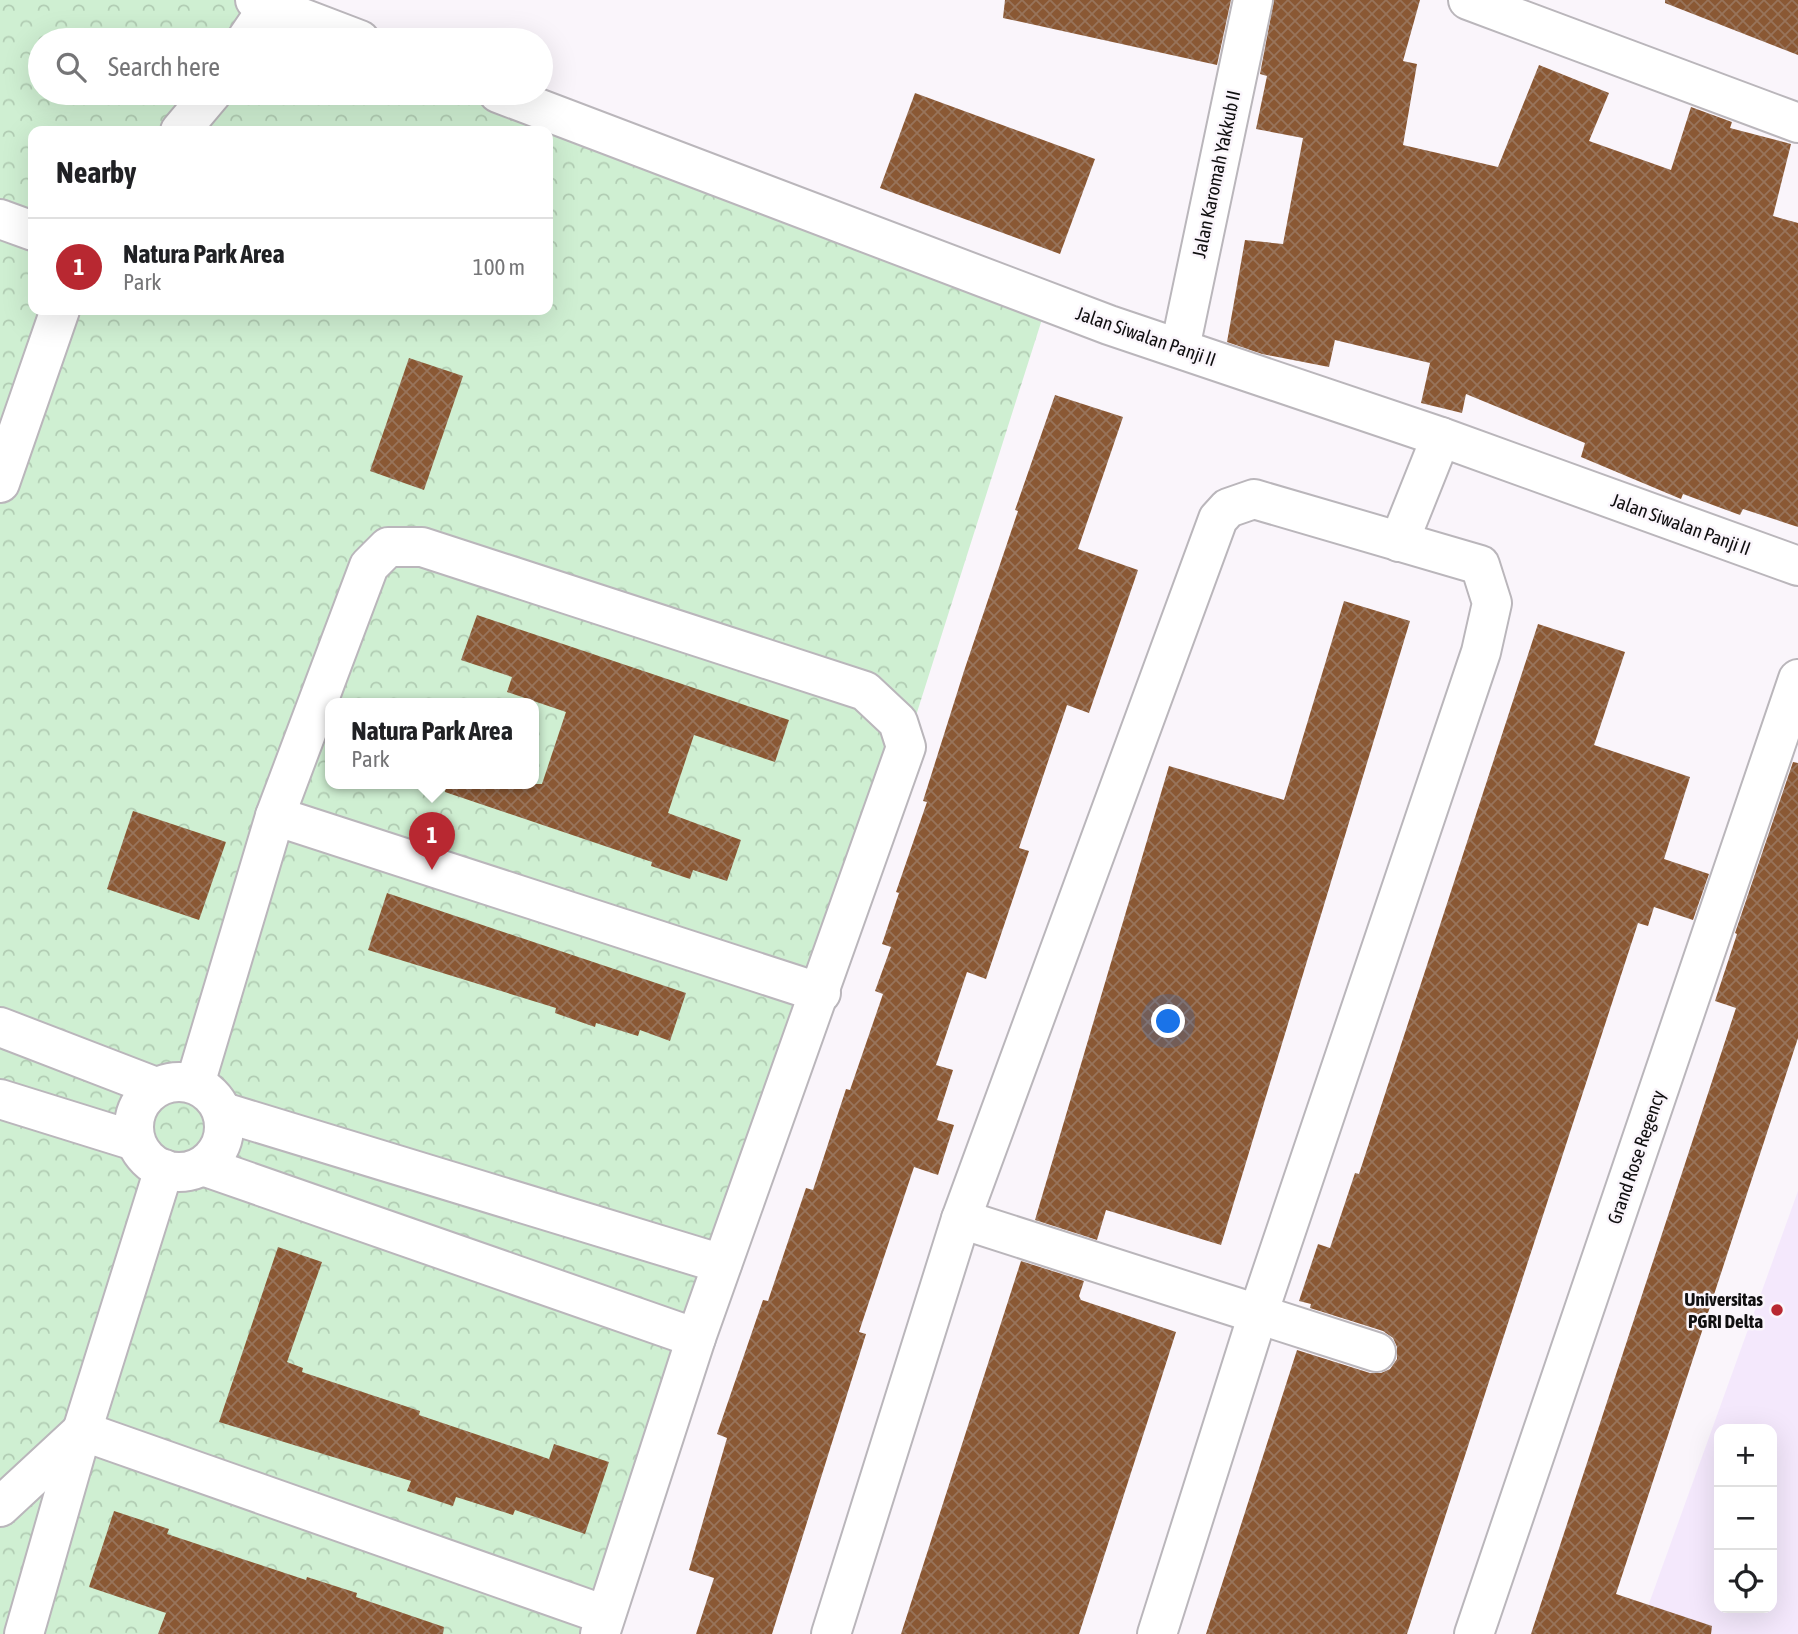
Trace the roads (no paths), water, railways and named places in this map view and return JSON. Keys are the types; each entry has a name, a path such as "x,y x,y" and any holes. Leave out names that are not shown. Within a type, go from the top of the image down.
{"street":[{"name":"Jalan Karomah Yakkub II","path":"1180,348 1253,0"},
{"path":"1468,0 1798,123"},
{"path":"251,28 262,3 328,28"},
{"path":"184,126 202,105"},
{"name":"Jalan Siwalan Panji II","path":"530,105 1109,325 1441,437 1798,566"},
{"path":"0,219 28,229"},
{"path":"0,483 58,315"},
{"path":"1399,542 1441,437"},
{"path":"831,1634 961,1219 1218,519 1228,508 1254,499 1480,565 1492,603 1481,652 1258,1314 1157,1634"},
{"path":"82,1431 602,1625 696,1338 821,993 906,747 898,722 864,691 422,547 388,547 369,566 275,816 195,1084"},
{"name":"Grand Rose Regency","path":"1474,1634 1798,679"},
{"path":"275,816 821,993"},
{"path":"0,1027 156,1087"},
{"path":"176,1082 195,1084 213,1095 223,1112 225,1133 218,1152 203,1166 183,1173 163,1169 146,1158 135,1141 133,1121 141,1101 156,1087 176,1082"},
{"path":"0,1099 135,1141"},
{"path":"223,1112 722,1264"},
{"path":"203,1166 696,1338"},
{"path":"24,1634 82,1431 163,1169"},
{"path":"961,1219 1376,1352"},
{"path":"0,1507 82,1431"}],"place":[{"name":"Natura Park Area","path":"432,870"},
{"name":"Universitas PGRI Delta","path":"1777,1310"}]}
